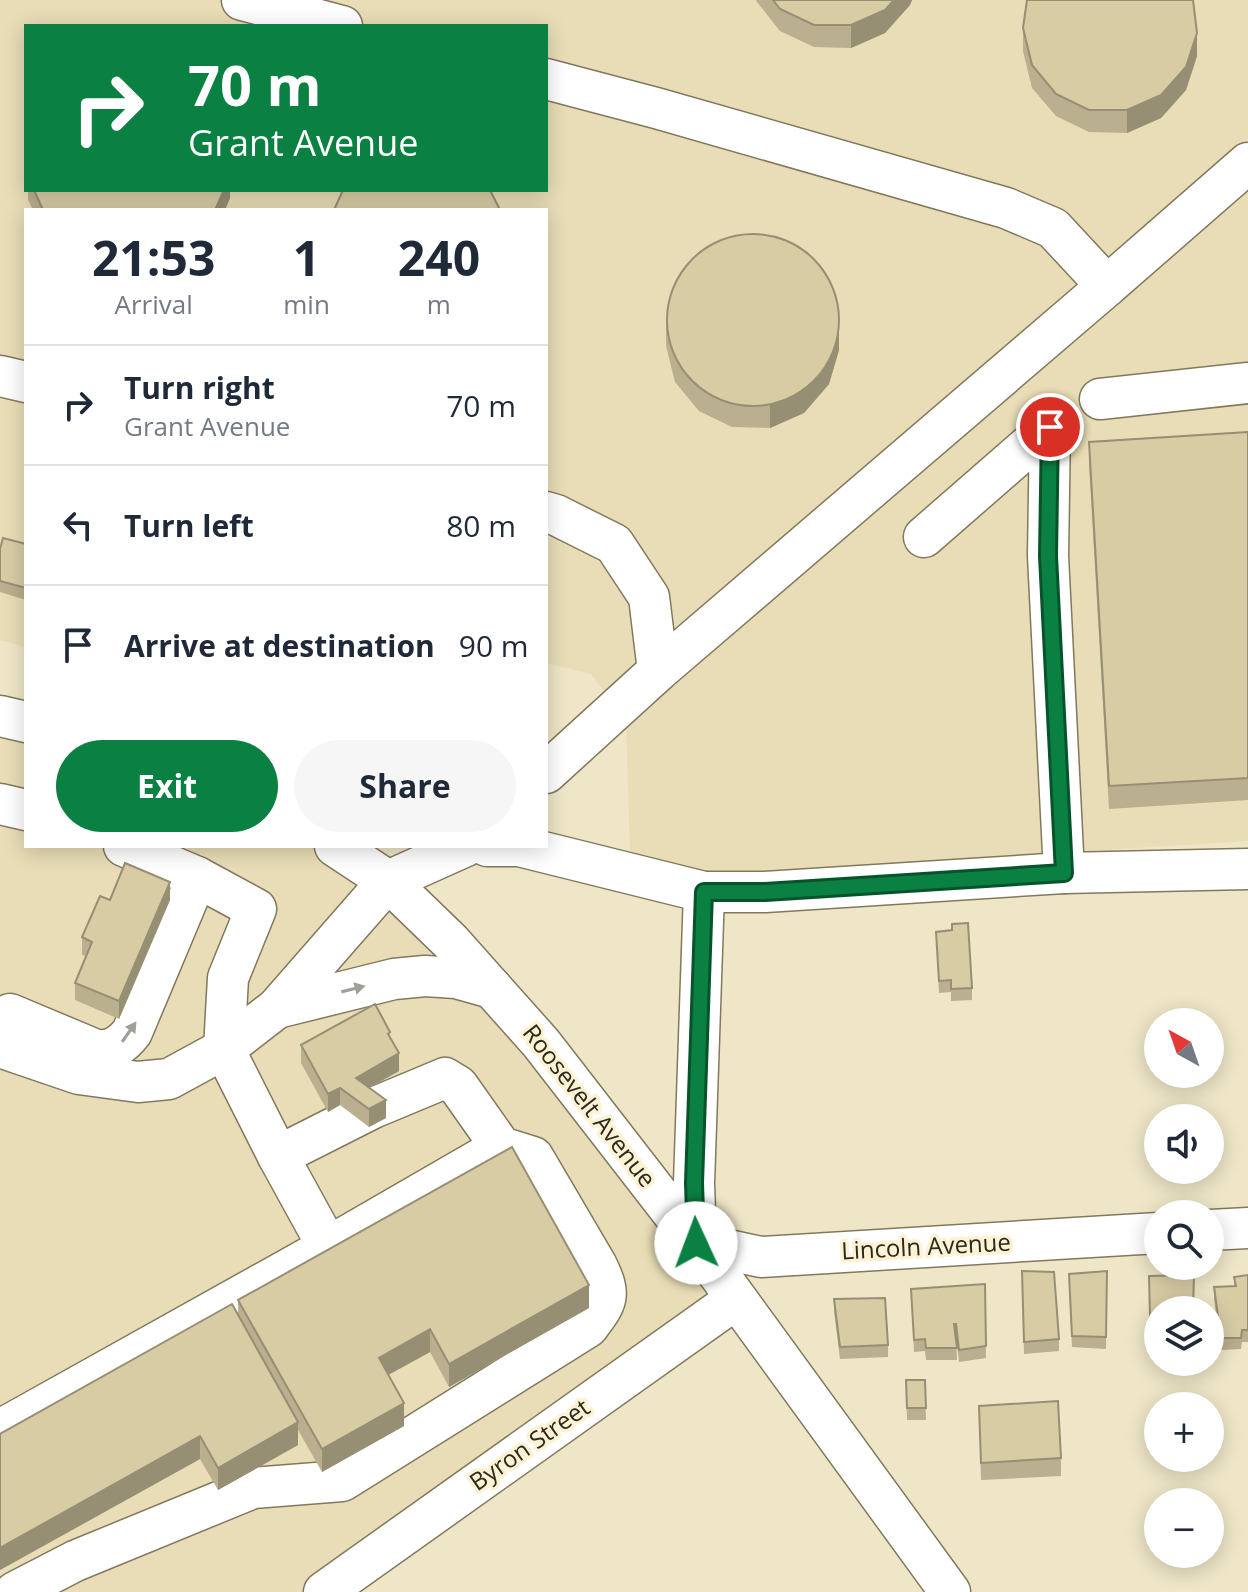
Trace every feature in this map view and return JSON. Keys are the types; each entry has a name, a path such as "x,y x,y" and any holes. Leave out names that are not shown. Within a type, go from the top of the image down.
{"street":[{"path":"242,0 334,24"},
{"path":"548,80 1006,208 1053,228 1107,286"},
{"path":"548,771 658,671 1248,163"},
{"path":"0,376 24,382"},
{"path":"1100,399 1248,383"},
{"path":"924,537 1050,427 1048,556 1064,873"},
{"path":"548,513 614,544 649,597 658,671"},
{"path":"0,716 24,722"},
{"path":"0,804 24,810"},
{"path":"129,848 197,877 256,909 228,978 224,1049 328,1247"},
{"name":"Roosevelt Avenue","path":"338,848 388,881 451,942 541,1043 696,1243 950,1592"},
{"path":"5,1031 79,1074 138,1082 169,1079 224,1049 277,1008 388,881 462,848"},
{"path":"527,848 704,892 765,892 1064,873 1248,869"},
{"path":"5,1031 96,1050 116,1048 132,1032 197,877"},
{"path":"696,1243 694,1183 704,892"},
{"path":"277,1008 394,979 425,976 456,978 492,988"},
{"path":"15,1592 75,1561 253,1488 342,1481 588,1327 601,1310 607,1296 604,1280 533,1157 501,1147 458,1086 445,1078 373,1108 278,1156"},
{"path":"0,1430 501,1147"},
{"path":"1224,1229 1248,1228"},
{"name":"Lincoln Avenue","path":"696,1243 761,1257 1144,1234"},
{"name":"Byron Street","path":"324,1592 736,1299"}],"shaded area":[{"path":"0,0 1248,0 1248,841 701,875 630,854 626,721 591,674 548,663 548,208 24,208 24,646 0,640"},
{"path":"0,716 24,722 24,848 338,848 388,881 736,1299 324,1592 0,1592"}],"building":[{"path":"773,0 894,0 885,10 851,25 814,25 780,9"},
{"path":"1027,0 1193,0 1197,33 1186,67 1161,95 1127,110 1089,110 1056,94 1032,65 1023,28"},
{"path":"35,192 223,192 216,208 42,208"},
{"path":"342,192 491,192 499,208 335,208"},
{"path":"753,234 786,241 814,259 832,287 839,320 832,353 814,381 786,399 753,406 720,399 692,381 674,353 667,320 674,287 692,259 720,241"},
{"path":"1248,432 1248,778 1109,786 1089,442"},
{"path":"3,538 24,543 24,587 0,581"},
{"path":"125,863 170,882 119,1001 75,983 92,942 82,937 100,896 110,900"},
{"path":"968,923 972,988 951,989 951,980 939,981 936,932 952,930 952,924"},
{"path":"375,1004 399,1053 356,1078 386,1100 369,1109 340,1088 328,1094 301,1045"},
{"path":"512,1147 589,1285 449,1364 430,1329 379,1358 404,1403 322,1449 238,1300"},
{"path":"1022,1271 1054,1272 1059,1339 1024,1342"},
{"path":"1107,1271 1106,1337 1072,1336 1069,1274"},
{"path":"1248,1275 1248,1330 1242,1330 1241,1338 1224,1338 1224,1296 1215,1296 1214,1287 1236,1286 1234,1277"},
{"path":"1149,1280 1194,1280 1193,1296 1149,1296"},
{"path":"985,1284 986,1346 959,1350 956,1324 957,1348 926,1348 925,1339 914,1340 911,1289"},
{"path":"885,1298 888,1345 840,1347 834,1299"},
{"path":"232,1304 298,1422 218,1468 200,1436 0,1548 0,1434"},
{"path":"906,1380 925,1380 926,1408 907,1408"},
{"path":"1058,1401 1061,1458 981,1463 979,1406"}],"route":[{"path":"696,1243 694,1183 704,892 765,892 1064,873 1048,556 1050,427"}]}
